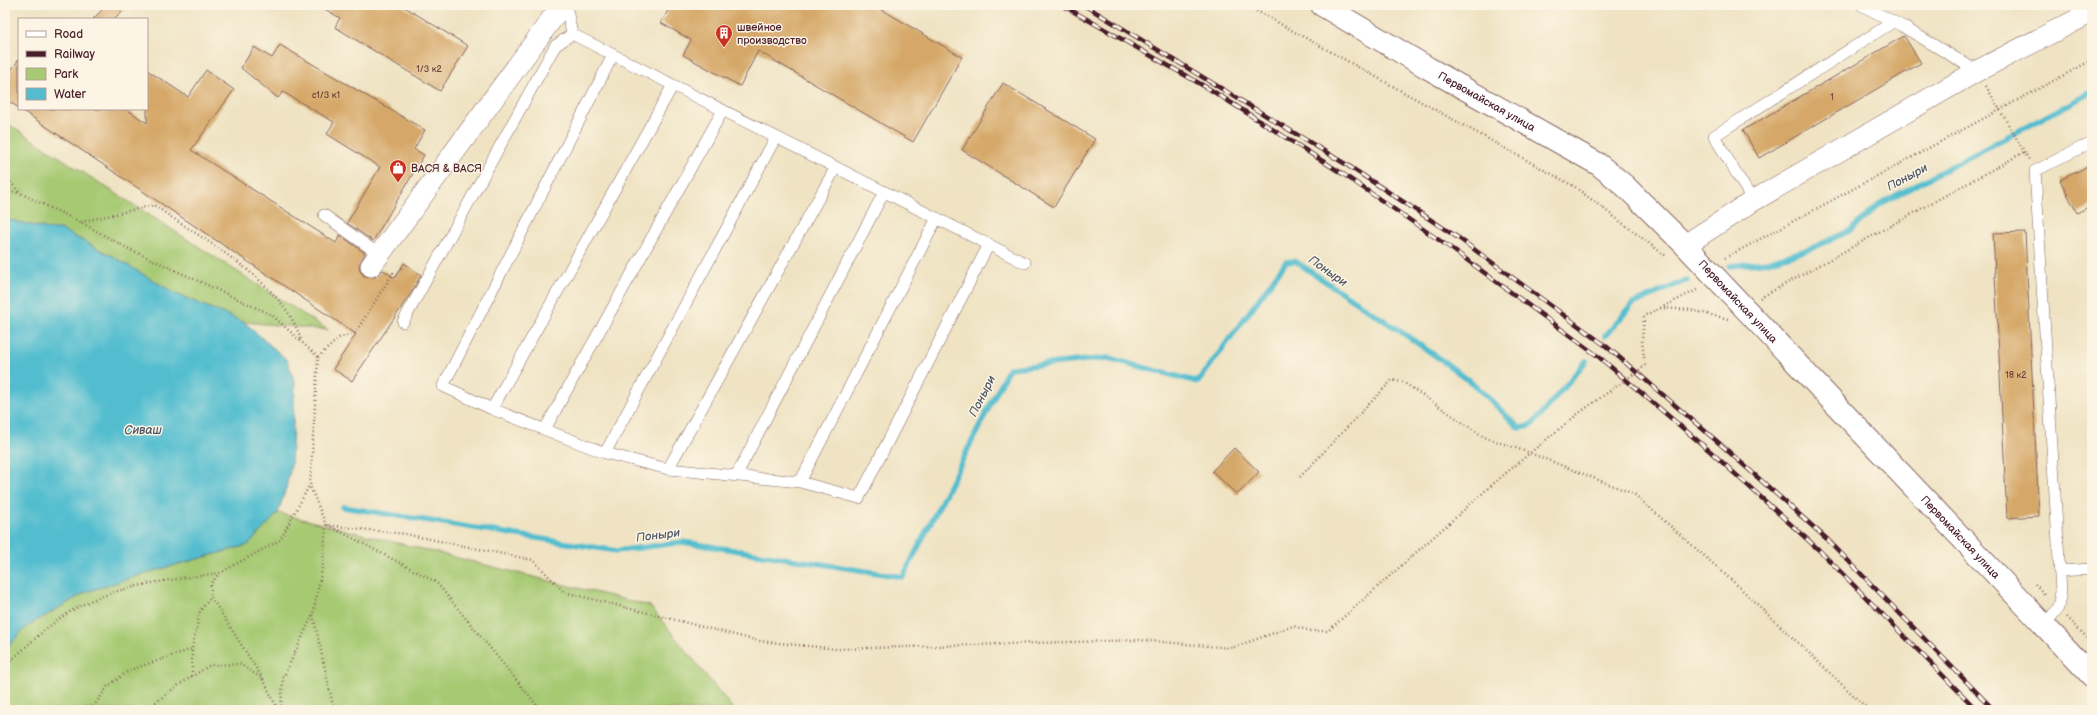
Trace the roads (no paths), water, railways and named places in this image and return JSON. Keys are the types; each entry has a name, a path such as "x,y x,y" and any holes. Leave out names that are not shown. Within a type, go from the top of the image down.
{"street":[{"path":"375,260 562,5"},
{"name":"Первомайская улица","path":"1322,5 1428,68 1598,164 1624,184 1677,252 2092,676"},
{"path":"1677,252 1753,201 1977,70 2092,12"}],"lane":[{"path":"566,5 572,34"},
{"path":"1861,5 1977,70"},
{"path":"1753,201 1714,136 1893,22"},
{"path":"572,34 1025,263"},
{"path":"402,322 555,46 572,34"},
{"path":"613,55 444,386 492,409 605,452 668,469 800,482 860,498 989,244"},
{"path":"492,409 673,85"},
{"path":"545,429 722,110"},
{"path":"605,452 776,137"},
{"path":"2044,626 2058,608 2061,592 2036,171 2092,142"},
{"path":"668,469 836,167"},
{"path":"736,476 884,192"},
{"path":"324,215 375,260"},
{"path":"800,482 937,218"},
{"path":"2059,571 2092,569"}],"water":[{"name":"Сиваш","path":"5,219 49,229 60,229 114,257 176,294 244,322 287,360 295,383 291,466 286,488 278,513 248,545 143,574 86,592 26,627 5,650"}],"waterway":[{"name":"Поныри","path":"1730,266 1767,262 1810,249 1851,230 1880,204 2092,92"},
{"name":"Поныри","path":"343,507 617,551 683,542 903,577 1009,368 1108,358 1198,382 1286,262 1295,261 1426,349 1475,385 1519,428 1526,427 1534,423 1586,361"},
{"name":"Поныри","path":"1605,336 1633,304 1687,280"}],"railway":[{"path":"1062,5 1211,90 1343,174 1452,249 1599,357 1711,452 1819,550 1977,710"},
{"path":"1084,5 1347,165 1460,239 1606,346 1719,443 1828,540 1994,710"}],"place":[{"name":"швейное производство","path":"724,48"},
{"name":"ВАСЯ & ВАСЯ","path":"398,183"}]}
